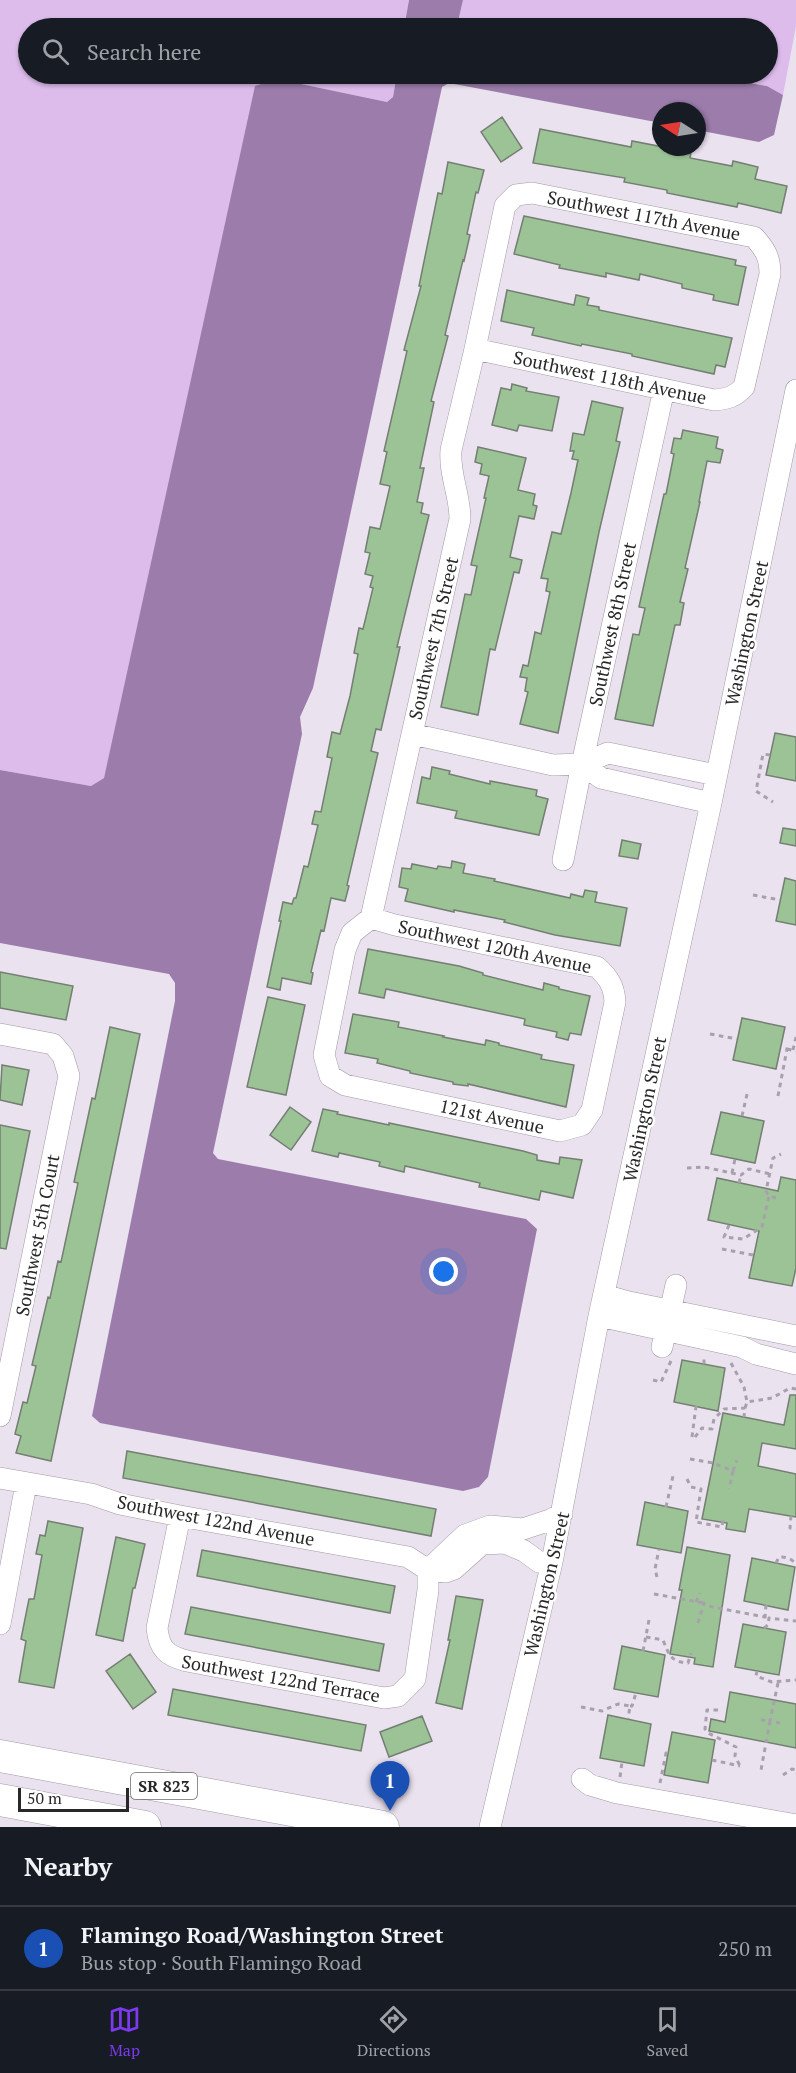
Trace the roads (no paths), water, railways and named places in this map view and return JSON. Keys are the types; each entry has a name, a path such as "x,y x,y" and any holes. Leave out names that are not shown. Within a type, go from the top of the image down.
{"highway":[{"name":"SR 823","path":"0,1756 383,1827"},
{"name":"SR 823","path":"0,1800 145,1827"}],"street":[{"name":"Southwest 117th Avenue","path":"516,195 532,193 754,237 770,260 770,274 760,321"},
{"name":"Southwest 7th Street","path":"371,918 460,519 460,504 450,464 450,450 475,349 505,206 516,195"},
{"name":"Southwest 118th Avenue","path":"475,349 714,399 726,399 737,395 744,387 760,321"},
{"name":"Southwest 8th Street","path":"564,860 582,764 664,389"},
{"name":"Washington Street","path":"490,1827 552,1562 599,1316 717,775 796,390"},
{"path":"412,734 553,765 582,764 608,753 717,775"},
{"path":"582,764 601,778 711,803"},
{"name":"Southwest 120th Avenue","path":"371,918 597,967 608,977 614,988 615,1002 602,1054"},
{"name":"121st Avenue","path":"371,918 352,933 345,950 324,1055 330,1076 345,1085 560,1131 582,1125 592,1110 602,1054"},
{"name":"Southwest 5th Court","path":"0,1034 52,1044 63,1056 69,1076 0,1416"},
{"path":"668,1336 676,1286"},
{"path":"604,1295 631,1303 668,1336 796,1336"},
{"path":"599,1316 668,1336 747,1348 773,1347 796,1353"},
{"path":"747,1348 756,1354 796,1364"},
{"name":"Southwest 122nd Avenue","path":"0,1478 91,1494 120,1504 180,1516 408,1557 428,1570"},
{"path":"0,1624 26,1484"},
{"path":"428,1570 465,1535 490,1526 523,1529 562,1514"},
{"name":"Southwest 122nd Terrace","path":"180,1516 157,1628 158,1641 174,1658 384,1698 398,1696 415,1679 428,1590 428,1570"},
{"path":"428,1570 446,1572 454,1569 482,1544 505,1543 524,1551 539,1562 552,1562"},
{"path":"582,1779 601,1789 796,1825"}],"place":[{"name":"Flamingo Road/Washington Street","path":"390,1811"}]}
